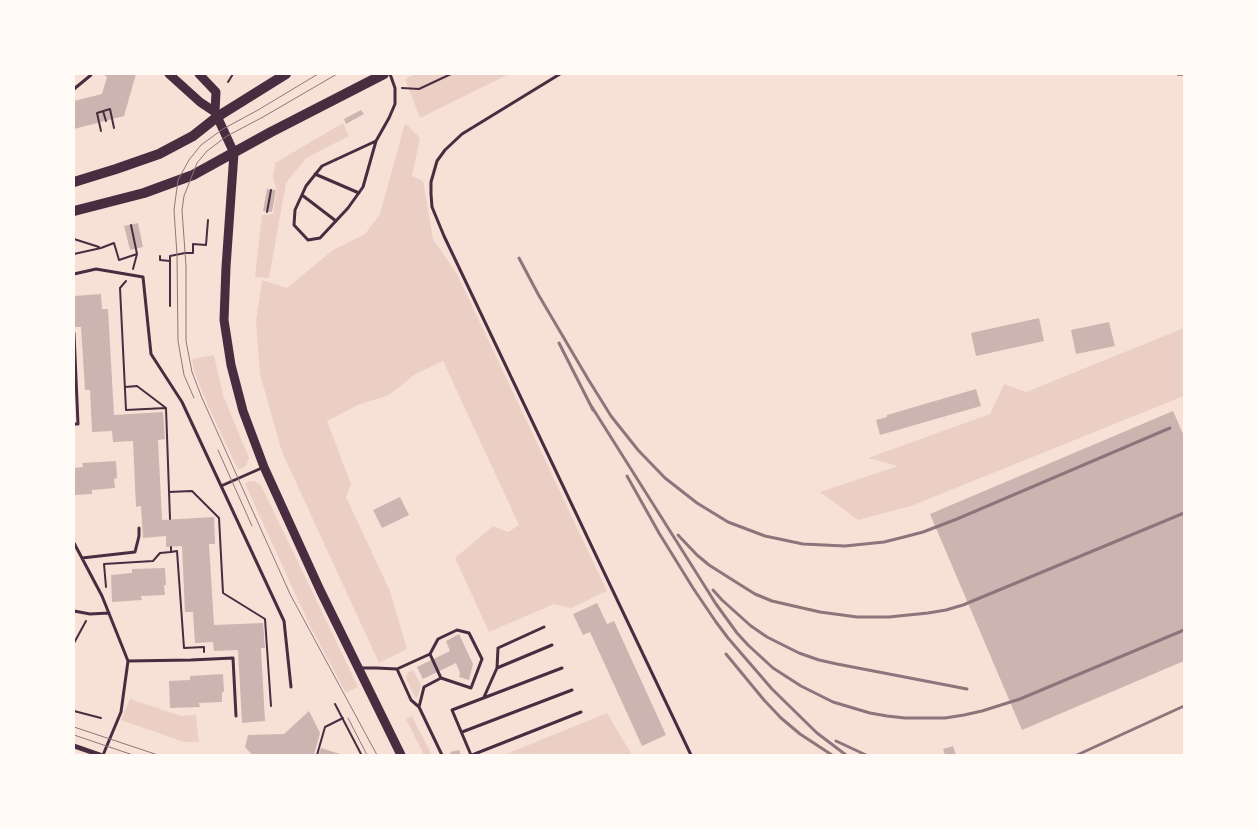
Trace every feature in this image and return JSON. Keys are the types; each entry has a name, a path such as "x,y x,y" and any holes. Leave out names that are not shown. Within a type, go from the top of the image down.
{"main road":[{"path":"168,74 216,114"},
{"path":"200,74 216,92 216,114 234,152 224,320 231,366 243,411 264,467 320,590 401,755"},
{"path":"74,182 159,154 193,136 216,114 286,74"},
{"path":"74,211 144,193 193,175 384,74"}],"street":[{"path":"74,746 101,755"}],"lane":[{"path":"74,89 90,74"},
{"path":"376,141 322,166 306,186 296,210 294,225 308,240 320,238 348,208 363,187 376,141 389,118 394,104 395,88 390,74"},
{"path":"560,74 462,134 445,150 438,161 431,182 432,208 691,755"},
{"path":"1178,74 1184,74"},
{"path":"316,174 359,193"},
{"path":"302,195 336,221"},
{"path":"74,274 96,269 143,277 151,354 182,402 284,621 291,687"},
{"path":"74,333 78,424 74,424"},
{"path":"221,486 264,467"},
{"path":"82,558 136,552 139,528"},
{"path":"74,543 102,596 128,661 121,712 101,755"},
{"path":"74,611 90,614 109,613"},
{"path":"484,697 497,668 498,648 544,627"},
{"path":"359,669 397,669 430,654 438,639 457,630 468,633 482,659 471,688 441,678 424,687 419,706"},
{"path":"497,668 552,645"},
{"path":"430,654 441,678"},
{"path":"128,661 233,658 236,716"},
{"path":"562,668 452,710 472,755 580,712"},
{"path":"397,669 412,700 419,706 442,755"},
{"path":"462,732 572,690"}],"path":[{"path":"228,82 233,74"},
{"path":"395,88 419,89 451,74"},
{"path":"101,131 97,113 110,109 114,128"},
{"path":"103,111 106,121"},
{"path":"267,212 271,190"},
{"path":"170,306 170,256 193,253 193,244 206,245 208,220"},
{"path":"131,225 137,254 131,276 120,288 126,410 166,408"},
{"path":"74,239 101,248"},
{"path":"74,254 101,248 114,242 119,260 137,254"},
{"path":"160,256 160,260 170,260"},
{"path":"125,387 137,386 166,408"},
{"path":"166,408 170,519"},
{"path":"169,492 192,491 219,518 223,593 265,619 271,706"},
{"path":"171,547 171,552"},
{"path":"102,596 106,590 104,564 153,561 160,553 177,551 184,648 204,647"},
{"path":"74,643 90,614"},
{"path":"336,704 361,754"},
{"path":"74,711 101,718"},
{"path":"317,755 325,728 343,718"}],"shaded area":[{"path":"415,74 509,74 420,118 405,79"},
{"path":"343,123 349,136 306,158 286,183 269,278 255,277 262,215 273,214 277,190 273,178 275,163"},
{"path":"405,123 420,138 412,176 423,181 433,239 457,274 607,591 571,608 554,604 489,632 455,558 493,526 508,532 519,525 443,361 414,375 389,395 358,405 327,421 351,484 346,497 390,591 407,649 379,663 282,452 260,374 256,322 262,280 287,288 333,250 365,234 380,214"},
{"path":"1184,328 1184,396 911,506 858,520 820,492 898,466 868,458 990,414 1004,384 1026,392"},
{"path":"214,355 223,395 249,458 246,466 238,470 195,374 192,359"},
{"path":"249,481 254,481 261,485 358,687 346,693 310,626 245,484"},
{"path":"413,670 421,685 416,699 406,679 408,672"},
{"path":"130,699 181,716 196,715 199,742 184,742 121,720"},
{"path":"607,713 632,755 504,755"},
{"path":"412,716 432,755 424,755 406,719"}],"building":[{"path":"103,74 136,74 124,116 74,129 74,101 102,94 107,77"},
{"path":"361,110 364,114 346,124 344,119"},
{"path":"267,189 276,190 272,212 263,211"},
{"path":"138,223 143,247 130,250 124,226"},
{"path":"101,294 102,309 108,309 114,415 163,412 165,439 158,440 162,520 214,517 215,544 209,544 214,625 263,623 265,648 261,648 265,721 242,723 238,650 214,651 213,642 195,643 193,612 185,612 182,546 166,547 166,536 143,538 141,506 136,507 133,441 113,442 112,431 92,432 90,390 85,390 81,327 74,327 74,296"},
{"path":"1039,318 1044,341 976,356 971,333"},
{"path":"1109,322 1115,346 1076,354 1071,330"},
{"path":"976,389 981,406 880,435 876,420 887,417 887,415"},
{"path":"1173,411 1184,436 1184,661 1022,730 930,514"},
{"path":"116,461 117,478 114,479 115,488 92,490 92,494 74,495 74,468 83,467 82,463"},
{"path":"400,497 409,515 382,528 373,510"},
{"path":"165,568 165,595 141,596 142,600 112,602 111,575 132,573 132,569"},
{"path":"597,603 607,624 614,621 666,735 642,746 590,632 583,635 573,614"},
{"path":"459,634 473,664 469,680 459,677 460,673 456,663 423,679 417,667 450,651 446,641"},
{"path":"223,674 224,692 222,692 222,702 199,703 200,707 170,708 169,681 190,680 190,676"},
{"path":"309,711 320,733 314,755 252,755 245,747 248,735 284,734"},
{"path":"953,746 956,755 945,755 943,749"},
{"path":"321,748 343,755 318,755"},
{"path":"459,750 461,755 451,755 450,752"}],"tram line":[{"path":"194,398 184,375 178,341 177,255 174,210 178,180 189,160 201,145 223,129 318,74"},
{"path":"337,74 227,136 207,151 197,163 184,196 182,210 186,266 186,341 192,372 202,398 290,594 377,755"},
{"path":"218,450 252,526"},
{"path":"348,718 367,755"},
{"path":"74,727 158,755"},
{"path":"74,735 133,755"}],"railway":[{"path":"519,258 588,379 611,416 638,450 665,478 697,503 728,522 765,536 803,544 845,546 884,542 923,532 1170,428"},
{"path":"559,343 593,410"},
{"path":"590,404 716,604 737,633 773,668 801,686 833,702 870,713 905,718 945,718 964,715 1020,699 1184,630"},
{"path":"627,476 693,588 728,638 772,689 817,733 846,755"},
{"path":"678,535 709,565 755,594 772,601 820,612 857,617 889,617 928,613 963,605 1184,513"},
{"path":"713,590 751,626 767,637 799,653 837,664 967,689"},
{"path":"726,654 781,718 800,734 832,755"},
{"path":"1077,755 1184,706"},
{"path":"836,741 866,755"}]}
